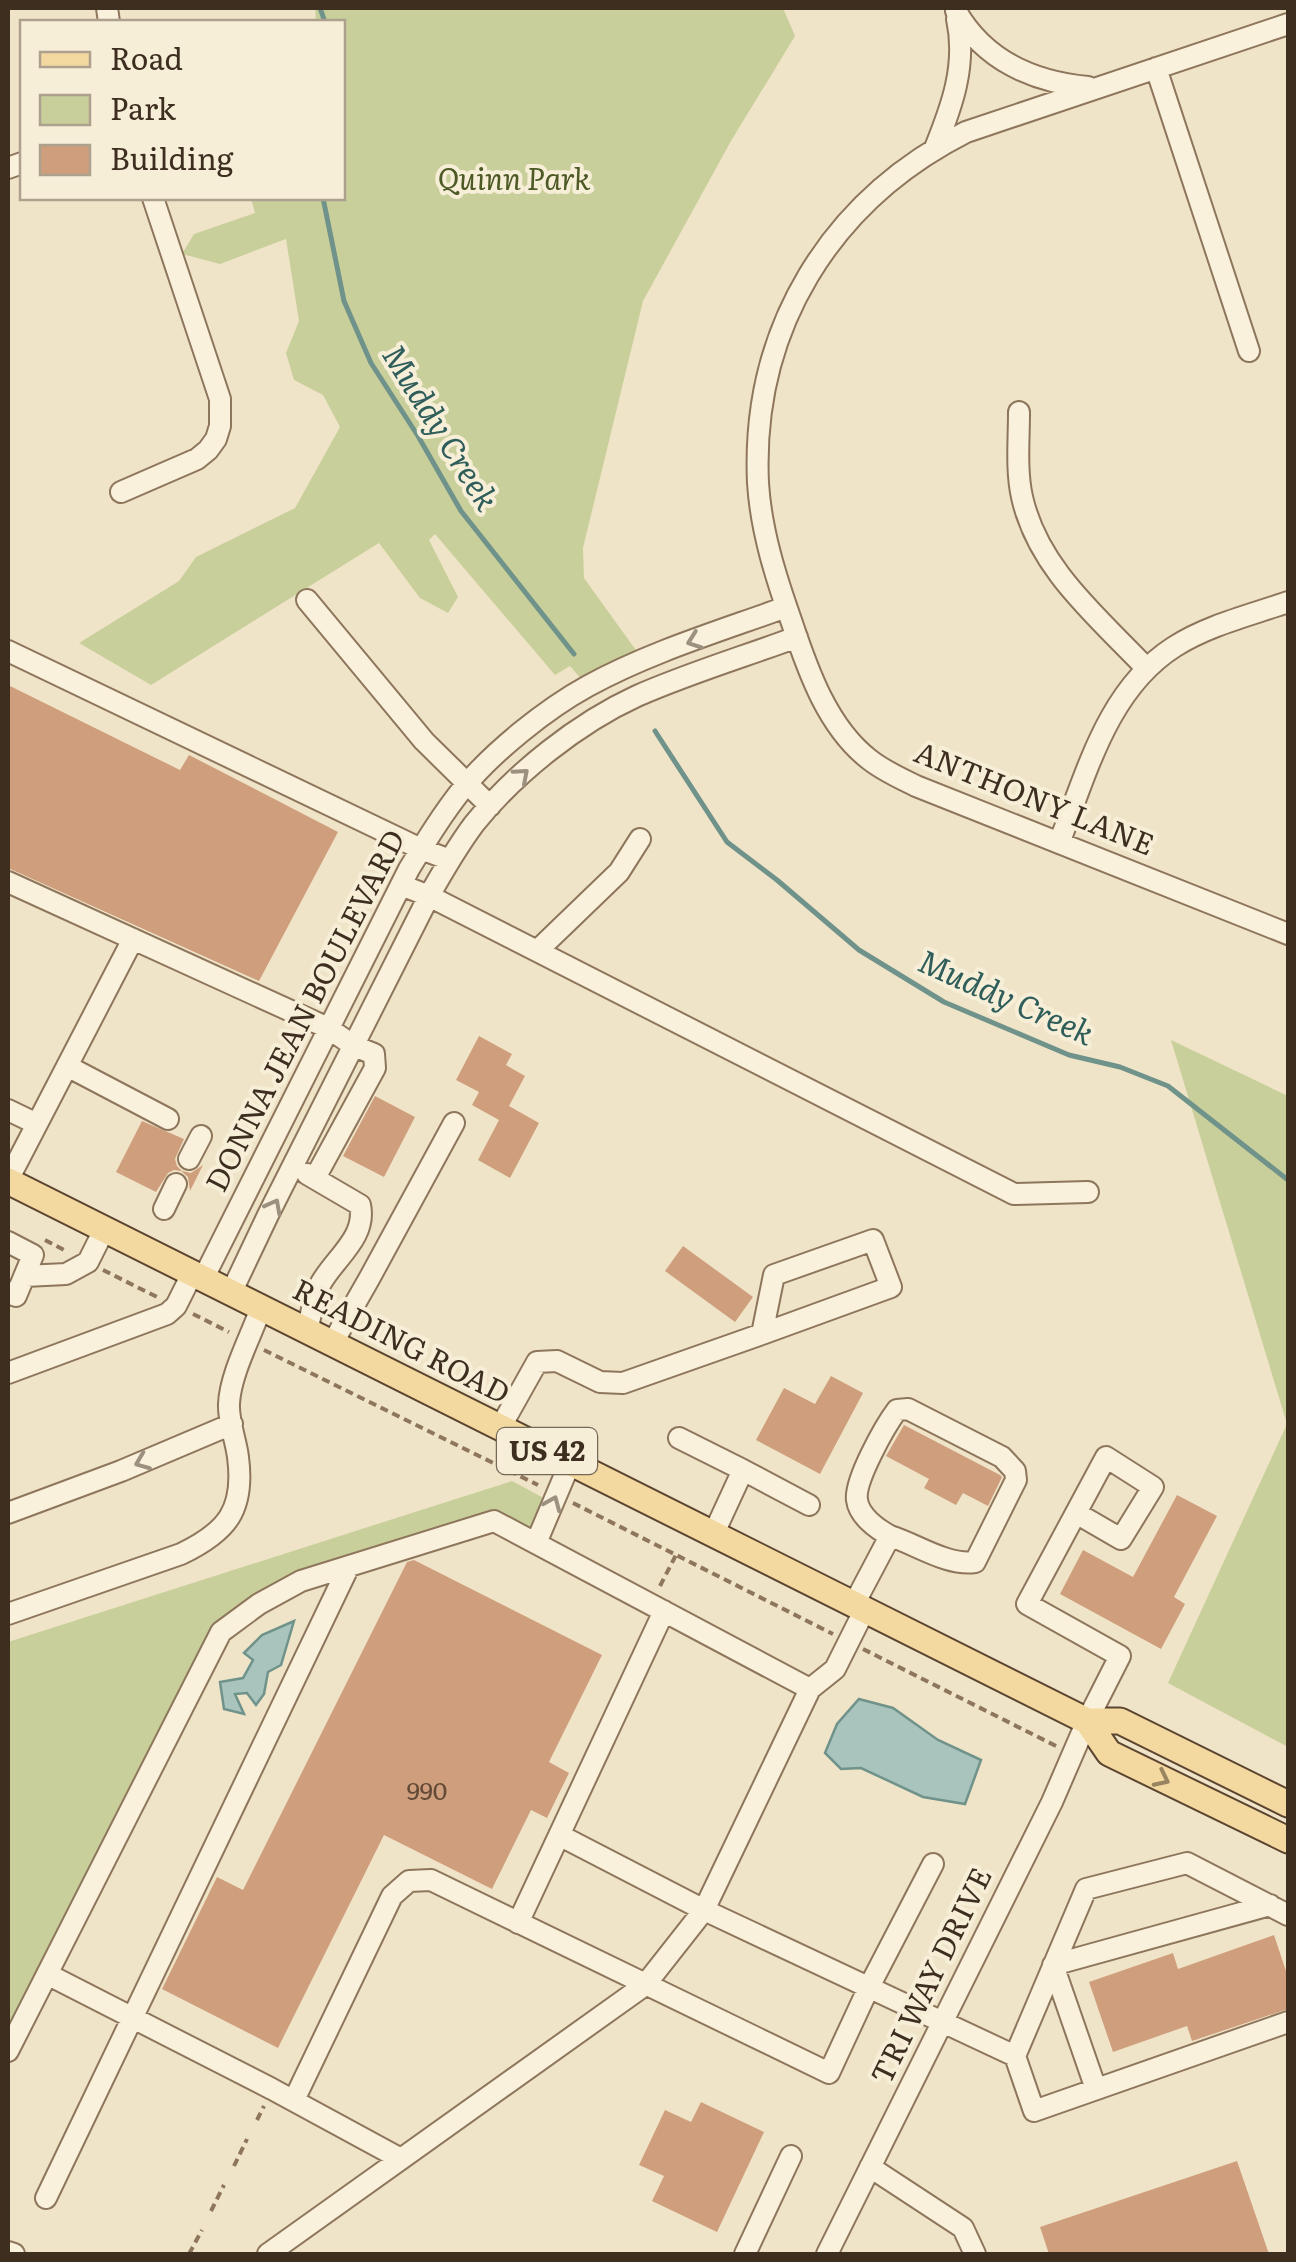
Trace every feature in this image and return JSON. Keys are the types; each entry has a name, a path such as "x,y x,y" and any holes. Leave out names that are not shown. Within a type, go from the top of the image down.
{"main road":[{"name":"READING ROAD","path":"8,1181 1086,1721 1120,1721 1288,1804"},
{"name":"READING ROAD","path":"1086,1721 1110,1753 1288,1840"}],"street":[{"path":"955,9 984,47 1008,64 1046,80 1094,88"},
{"path":"935,148 952,107 960,66 955,9"},
{"name":"ANTHONY LANE","path":"1288,24 966,132 908,166 838,232 794,301 778,338 758,431 758,486 764,526 786,607 834,720 849,741 869,759 916,786 1288,934"},
{"path":"1156,68 1249,351"},
{"path":"121,492 197,459 208,450 220,426 220,398 154,200"},
{"path":"1019,412 1021,495 1040,547 1063,581 1147,669"},
{"path":"307,600 414,731 490,806"},
{"path":"1059,843 1106,726 1119,702 1147,669 1177,645 1201,633 1288,602"},
{"name":"DONNA JEAN BOULEVARD","path":"176,1306 198,1277 400,885 437,823 467,784 520,733 587,686 636,662 786,607"},
{"name":"DONNA JEAN BOULEVARD","path":"231,1294 429,896 490,806 564,740 611,710 674,681 796,638"},
{"path":"8,651 421,850 450,860"},
{"path":"538,951 619,872 640,838"},
{"path":"8,882 328,1028 374,1054 376,1068 315,1178"},
{"path":"400,885 429,896 1014,1194 1088,1192"},
{"path":"8,1181 133,939"},
{"path":"66,1066 168,1119"},
{"path":"8,1110 37,1124"},
{"path":"332,1344 454,1123"},
{"path":"190,1158 201,1136"},
{"path":"294,1167 360,1204 362,1214 354,1239 320,1284 306,1331"},
{"path":"164,1209 176,1184"},
{"path":"25,1276 66,1274 88,1262 104,1230"},
{"path":"500,1428 537,1362 557,1361 600,1382 623,1383 762,1334 891,1286 874,1240 774,1275 762,1334"},
{"path":"8,1292 16,1296 34,1255 9,1248"},
{"path":"8,1373 156,1319 176,1306"},
{"path":"8,1614 181,1554 217,1534 233,1512 239,1485 229,1405 231,1391 262,1308"},
{"path":"897,1410 908,1410 1002,1457 1015,1471 1016,1480 975,1562 952,1561 890,1536 871,1522 857,1500 860,1480 897,1410"},
{"path":"8,1513 232,1424"},
{"path":"679,1438 810,1505"},
{"path":"536,1544 570,1463"},
{"path":"713,1535 743,1470"},
{"name":"TRI WAY DRIVE","path":"826,2254 1052,1802 1086,1721 1120,1656 1027,1604 1076,1513"},
{"path":"8,2051 221,1632 258,1604 300,1582 494,1521 659,1605 810,1689"},
{"path":"268,2254 645,1984 704,1910 810,1689 835,1669 849,1642 890,1536"},
{"path":"46,2198 349,1566"},
{"path":"518,1923 659,1605"},
{"path":"559,1835 704,1910 1015,2056"},
{"path":"1280,1910 1187,1862 1086,1889 1015,2056 1034,2111 1288,2022"},
{"path":"294,2100 392,1896 408,1882 432,1880 829,2074 933,1864"},
{"path":"1054,1965 1280,1910"},
{"path":"1054,1965 1096,2089"},
{"path":"48,1974 294,2100 400,2160"},
{"path":"744,2254 791,2156"},
{"path":"870,2167 963,2228 975,2254"}],"path":[{"path":"40,1237 1058,1747"},
{"path":"659,1605 676,1555"},
{"path":"234,2166 248,2139"},
{"path":"212,2211 224,2185"},
{"path":"190,2254 202,2230"}],"green space":[{"name":"Quinn Park","path":"315,8 783,8 795,36 731,141 643,301 583,548 584,578 638,653 582,680 570,666 555,675 435,534 429,540 458,597 448,613 420,598 379,543 151,685 79,643 179,581 196,557 295,508 340,427 323,395 294,380 286,353 299,321 286,239 220,264 182,254 194,234 255,213 252,200 345,200 345,20 316,20"},
{"path":"1171,1040 1288,1096 1288,1747 1168,1683 1287,1424"},
{"path":"512,1481 553,1503 536,1543 493,1521 301,1581 221,1632 8,2051 8,1642"}],"water":[{"path":"294,1621 281,1665 268,1672 264,1694 256,1705 247,1693 235,1694 244,1714 224,1709 220,1682 243,1678 253,1660 244,1653 262,1635"},
{"path":"859,1699 893,1708 938,1740 981,1760 965,1804 923,1797 861,1768 841,1769 825,1753 837,1724"}],"building":[{"path":"8,685 180,770 189,755 338,832 259,981 8,868"},
{"path":"479,1036 512,1054 506,1065 525,1076 509,1106 539,1123 510,1178 478,1160 499,1120 472,1105 479,1092 456,1080"},
{"path":"375,1096 415,1117 384,1177 343,1156"},
{"path":"142,1121 184,1139 175,1159 182,1171 191,1173 203,1165 190,1191 188,1177 181,1171 168,1173 156,1192 116,1172"},
{"path":"683,1246 753,1297 735,1322 665,1271"},
{"path":"831,1376 863,1393 820,1474 756,1440 784,1388 815,1404"},
{"path":"904,1425 1000,1475 988,1506 963,1493 956,1505 924,1488 929,1479 886,1456"},
{"path":"1177,1495 1217,1516 1174,1597 1185,1604 1161,1649 1060,1594 1083,1550 1133,1577"},
{"path":"414,1560 602,1655 549,1762 569,1773 547,1818 531,1810 492,1889 384,1835 278,2048 162,1989 217,1877 243,1890 407,1562"},
{"path":"1274,1935 1288,1977 1288,2009 1192,2041 1187,2026 1113,2052 1089,1982 1173,1953 1178,1969"},
{"path":"701,2102 764,2132 717,2232 652,2201 664,2176 639,2165 665,2110 691,2122"},
{"path":"1237,2161 1269,2254 1049,2254 1040,2227"}],"waterway":[{"name":"Muddy Creek","path":"320,8 324,20"},
{"name":"Muddy Creek","path":"323,200 344,301 371,363 461,511 574,654"},
{"name":"Muddy Creek","path":"655,731 727,842 859,950 944,1002 1069,1055 1120,1067 1168,1086 1288,1180"}]}
